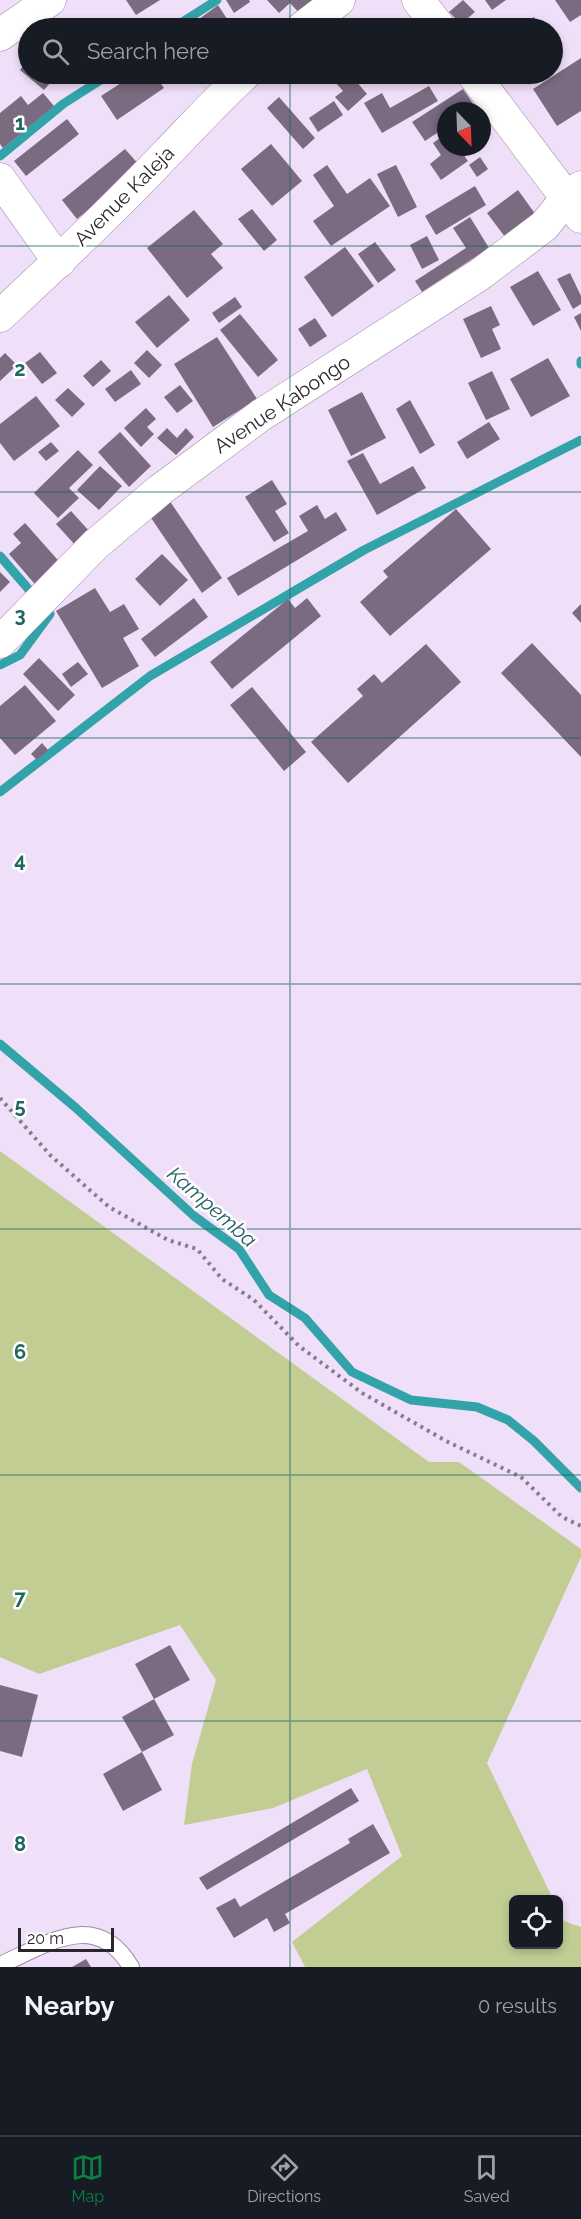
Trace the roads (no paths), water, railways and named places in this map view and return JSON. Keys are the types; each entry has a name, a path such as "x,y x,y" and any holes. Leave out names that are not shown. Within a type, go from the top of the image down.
{"street":[{"path":"24,18 50,0"},
{"path":"315,18 339,0"},
{"path":"422,1 433,18"},
{"path":"0,35 18,22"},
{"name":"Avenue Kaleja","path":"0,316 59,262 169,152 206,109 234,84"},
{"path":"481,84 576,201"},
{"path":"0,179 59,262"},
{"name":"Avenue Kabongo","path":"0,642 96,544 160,490 261,415 479,275 576,201"}],"lane":[{"path":"0,1965 68,1935 86,1933 114,1945 130,1967"}],"waterway":[{"path":"189,18 217,0"},
{"path":"0,156 63,104 94,84"},
{"path":"0,792 150,676 364,550 581,440"},
{"path":"0,556 50,614 20,655 0,665"},
{"name":"Kampemba","path":"0,1044 76,1108 194,1216 239,1249 269,1295 305,1318 352,1372 411,1400 477,1407 508,1420 534,1441 581,1488"}]}
